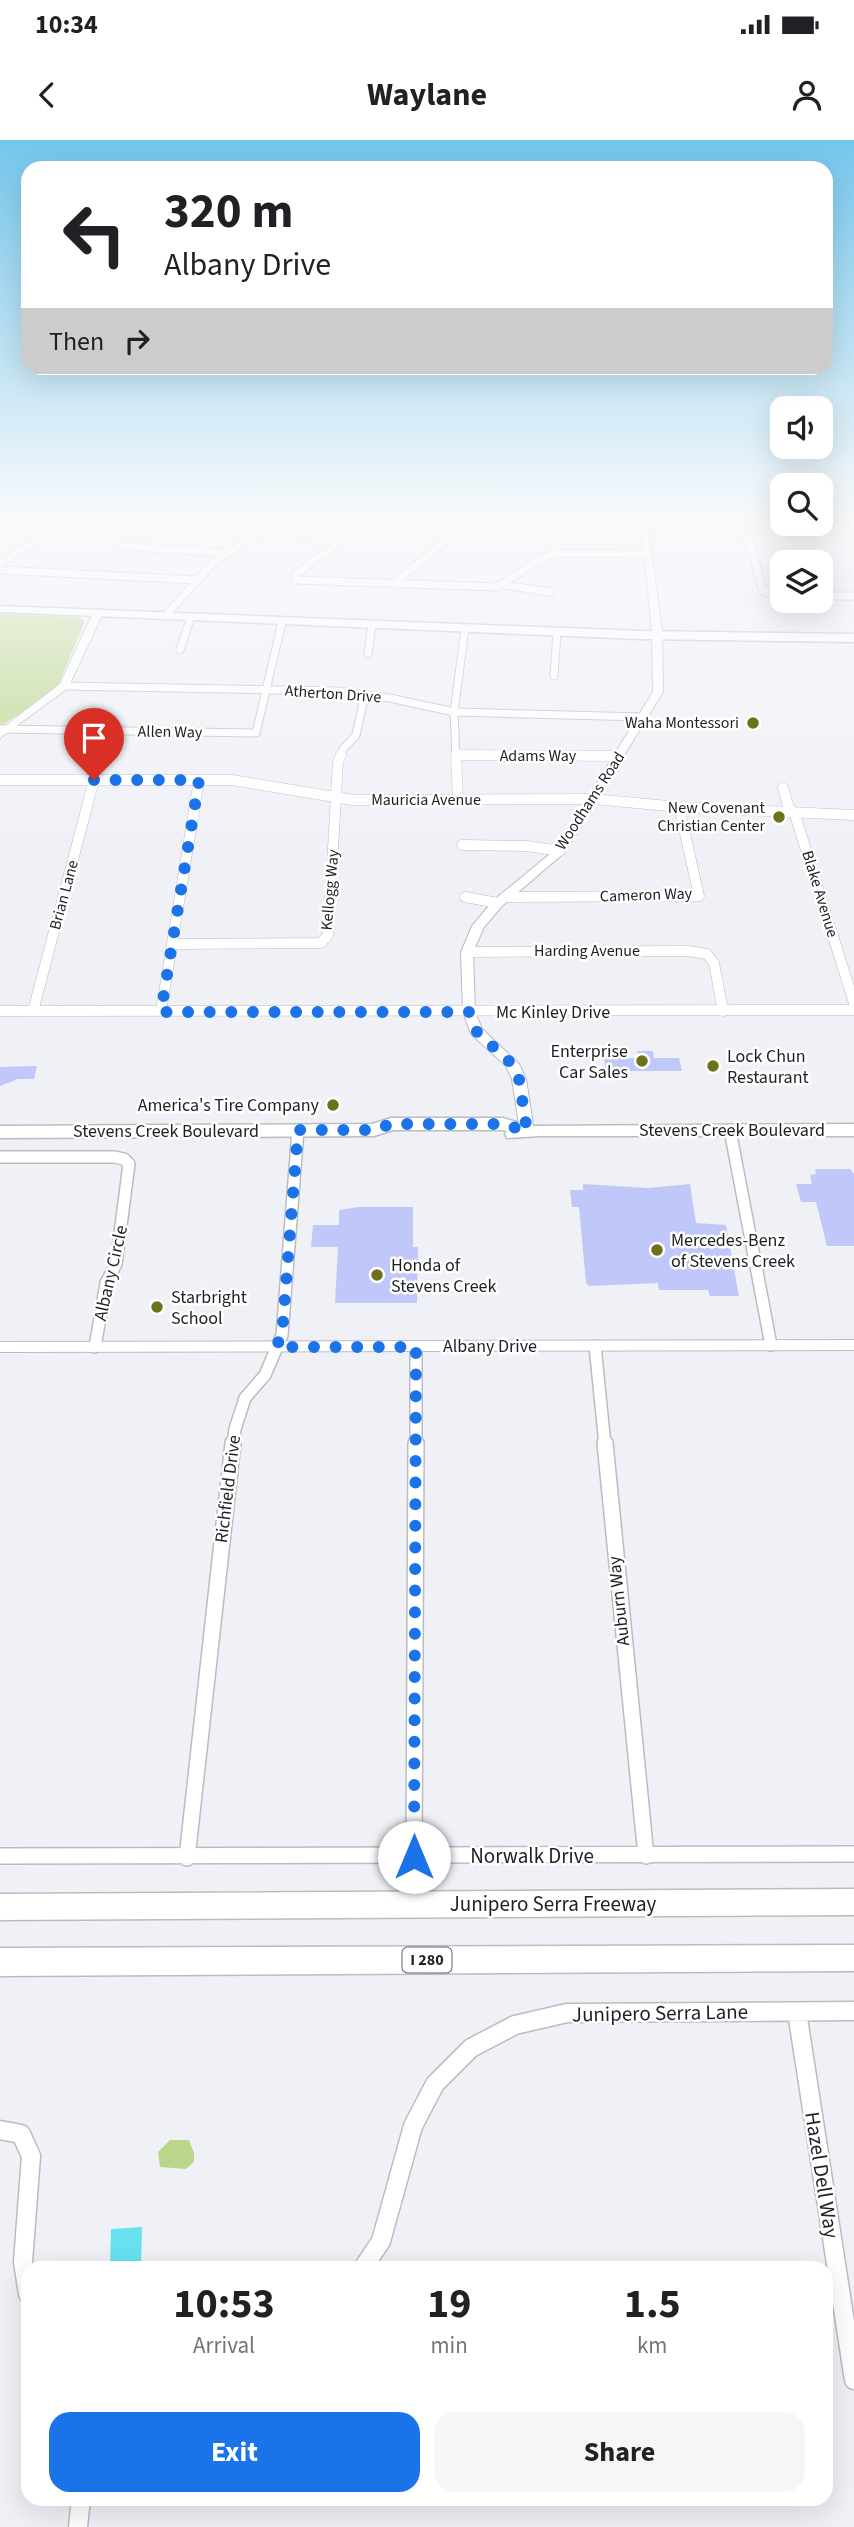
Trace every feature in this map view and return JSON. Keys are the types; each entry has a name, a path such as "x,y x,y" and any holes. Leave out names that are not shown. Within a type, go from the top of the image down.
{"highway":[{"name":"Junipero Serra Freeway","path":"0,1907 854,1902"},
{"name":"I 280","path":"0,1962 854,1958"}],"main road":[{"path":"336,623 658,636 854,638"},
{"name":"Stevens Creek Boulevard","path":"0,1132 374,1130 390,1138 503,1137 527,1131 854,1130"}],"street":[{"path":"2,731 64,686 93,623"},
{"path":"180,650 189,623"},
{"path":"267,689 268,671 281,623"},
{"name":"Woodhams Road","path":"527,1131 519,1079 512,1064 476,1031 469,1012 467,952 478,926 502,900 560,851 643,717 657,692 656,623"},
{"path":"368,654 372,625"},
{"path":"458,799 454,712 465,629"},
{"path":"555,676 557,632"},
{"name":"Atherton Drive","path":"64,686 267,689 365,694 454,712 643,717"},
{"name":"Allen Way","path":"2,731 256,733 267,689"},
{"name":"Kellogg Way","path":"173,944 321,943 328,935 338,762 343,749 356,735 365,694"},
{"name":"Adams Way","path":"458,755 619,756"},
{"name":"Mauricia Avenue","path":"0,780 257,782 353,800 593,799 679,807 854,816"},
{"name":"Brian Lane","path":"33,1011 94,780"},
{"path":"161,1012 199,780"},
{"name":"Blake Avenue","path":"783,788 788,805 794,811 854,1003"},
{"name":"Cameron Way","path":"502,900 699,896 679,807"},
{"path":"462,845 527,846 560,851"},
{"path":"465,897 502,900"},
{"name":"Harding Avenue","path":"467,952 688,951 707,954 713,963 723,1011"},
{"name":"Mc Kinley Drive","path":"0,1011 854,1010"},
{"name":"Richfield Drive","path":"187,1858 235,1429 245,1398 265,1375 282,1335 298,1130"},
{"path":"730,1130 771,1345"},
{"name":"Albany Circle","path":"0,1157 114,1157 124,1159 129,1164 116,1264 106,1283 95,1347"},
{"name":"Albany Drive","path":"0,1348 854,1345"},
{"name":"Auburn Way","path":"594,1346 646,1856"},
{"path":"414,1857 416,1347"},
{"name":"Norwalk Drive","path":"0,1856 187,1858 854,1854"},
{"name":"Junipero Serra Lane","path":"368,2261 381,2241 390,2216 413,2126 435,2084 471,2048 515,2025 567,2013 854,2011"},
{"name":"Hazel Dell Way","path":"797,2012 854,2380"},
{"path":"0,2130 21,2134 31,2156 23,2261"},
{"path":"78,2527 81,2506"}],"green space":[{"path":"0,623 84,623 56,690 0,725"},
{"path":"170,2140 189,2140 194,2162 186,2169 160,2167 158,2152"}],"water":[{"path":"142,2227 141,2261 110,2261 111,2229"}],"building":[{"name":"Enterprise Car Sales","path":"637,1051 653,1051 654,1058 679,1058 682,1071 606,1071 604,1059 638,1058"},
{"path":"37,1066 34,1079 18,1079 0,1086 0,1067"},
{"path":"815,1169 850,1169 854,1174 854,1246 827,1246 816,1202 801,1202 796,1184 812,1184 810,1175 816,1174"},
{"name":"Mercedes-Benz of Stevens Creek","path":"583,1184 648,1188 690,1184 696,1223 726,1225 739,1296 710,1296 708,1290 659,1290 658,1283 589,1286 586,1283 579,1207 572,1207 570,1190 583,1190"},
{"name":"Honda of Stevens Creek","path":"358,1207 413,1207 413,1247 418,1247 417,1303 335,1303 338,1247 311,1247 313,1225 339,1225 339,1210"}],"place":[{"name":"Waha Montessori","path":"753,723"},
{"name":"New Covenant Christian Center","path":"779,817"},
{"name":"Enterprise Car Sales","path":"642,1061"},
{"name":"Lock Chun Restaurant","path":"713,1066"},
{"name":"America's Tire Company","path":"333,1105"},
{"name":"Mercedes-Benz of Stevens Creek","path":"657,1250"},
{"name":"Honda of Stevens Creek","path":"377,1275"},
{"name":"Starbright School","path":"157,1307"}],"route":[{"path":"94,780 199,780 161,1012 469,1012 476,1031 512,1064 519,1079 527,1131 503,1124 391,1124 374,1130 298,1130 282,1335 276,1347 416,1347 414,1857"}]}
